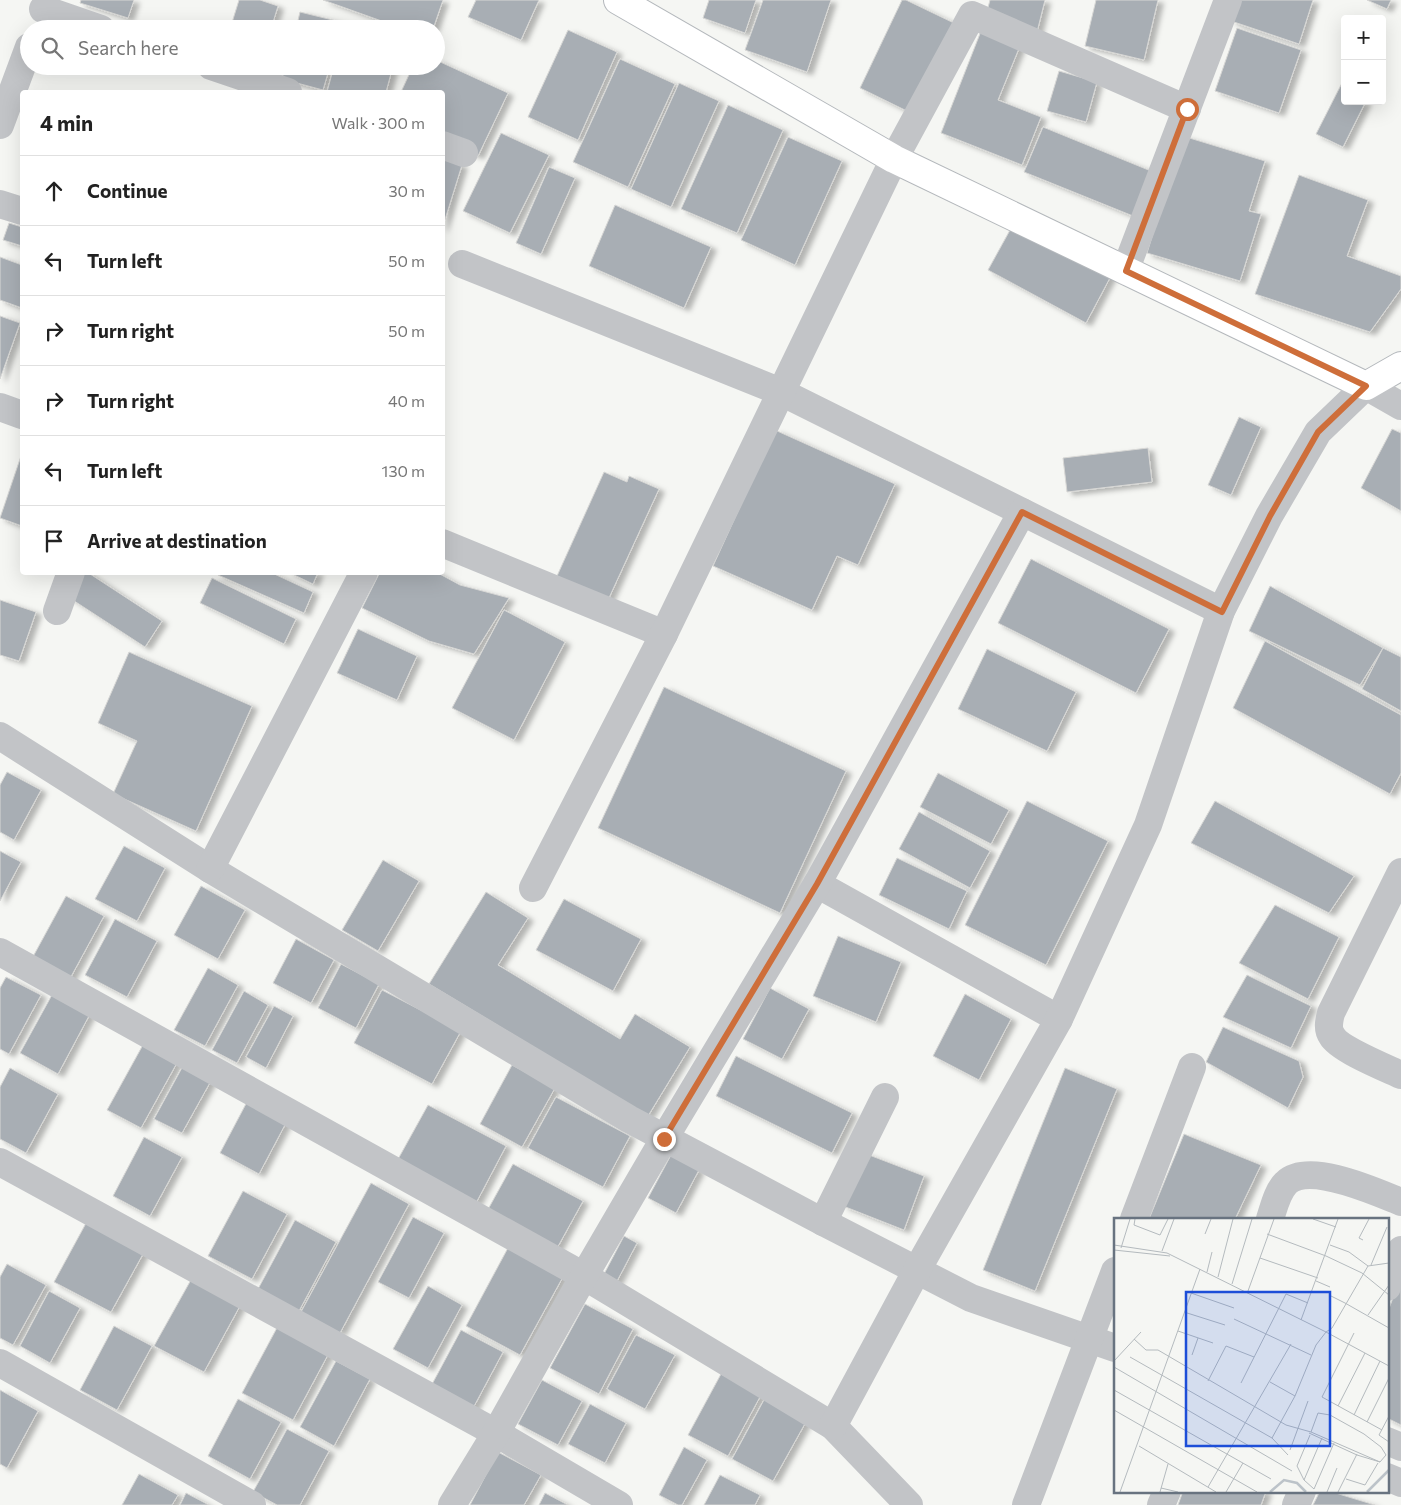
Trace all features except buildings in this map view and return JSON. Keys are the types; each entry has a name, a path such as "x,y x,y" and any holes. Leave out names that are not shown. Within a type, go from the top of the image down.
{"main road":[{"path":"618,0 894,159 1366,386 1401,366"}],"street":[{"path":"1126,271 1228,0"},
{"path":"42,12 70,20"},
{"path":"533,888 664,634 894,159 972,15 1187,109"},
{"path":"0,125 20,71"},
{"path":"238,75 282,90"},
{"path":"0,204 20,211"},
{"path":"462,264 781,392 1222,612"},
{"path":"833,1426 917,1270 1059,1020 1148,825 1222,612 1270,516 1318,432 1366,386 1401,406"},
{"path":"0,407 20,414"},
{"path":"452,1505 496,1433 664,1139 817,884 1022,512"},
{"path":"445,544 664,634"},
{"path":"57,612 70,575"},
{"path":"210,869 362,575"},
{"path":"0,736 210,869 664,1139 971,1298 1114,1348"},
{"path":"1401,872 1331,1013 1328,1026 1332,1037 1342,1046 1401,1075"},
{"path":"817,884 1059,1020"},
{"path":"0,952 584,1276 833,1426 909,1505"},
{"path":"1134,1218 1192,1066"},
{"path":"822,1222 885,1097"},
{"path":"0,1162 496,1433 619,1505"},
{"path":"1270,1218 1280,1190 1287,1182 1297,1177 1319,1176 1344,1180 1401,1202"},
{"path":"1388,1284 1401,1250"},
{"path":"1026,1505 1114,1274"},
{"path":"0,1363 252,1505"},
{"path":"1388,1441 1401,1447"},
{"path":"1388,1476 1401,1483"},
{"path":"1161,1505 1167,1492"},
{"path":"1296,1505 1302,1492"}],"route":[{"path":"664,1139 817,884 1022,512 1222,612 1270,516 1318,432 1366,386 1126,271 1187,109"}]}
